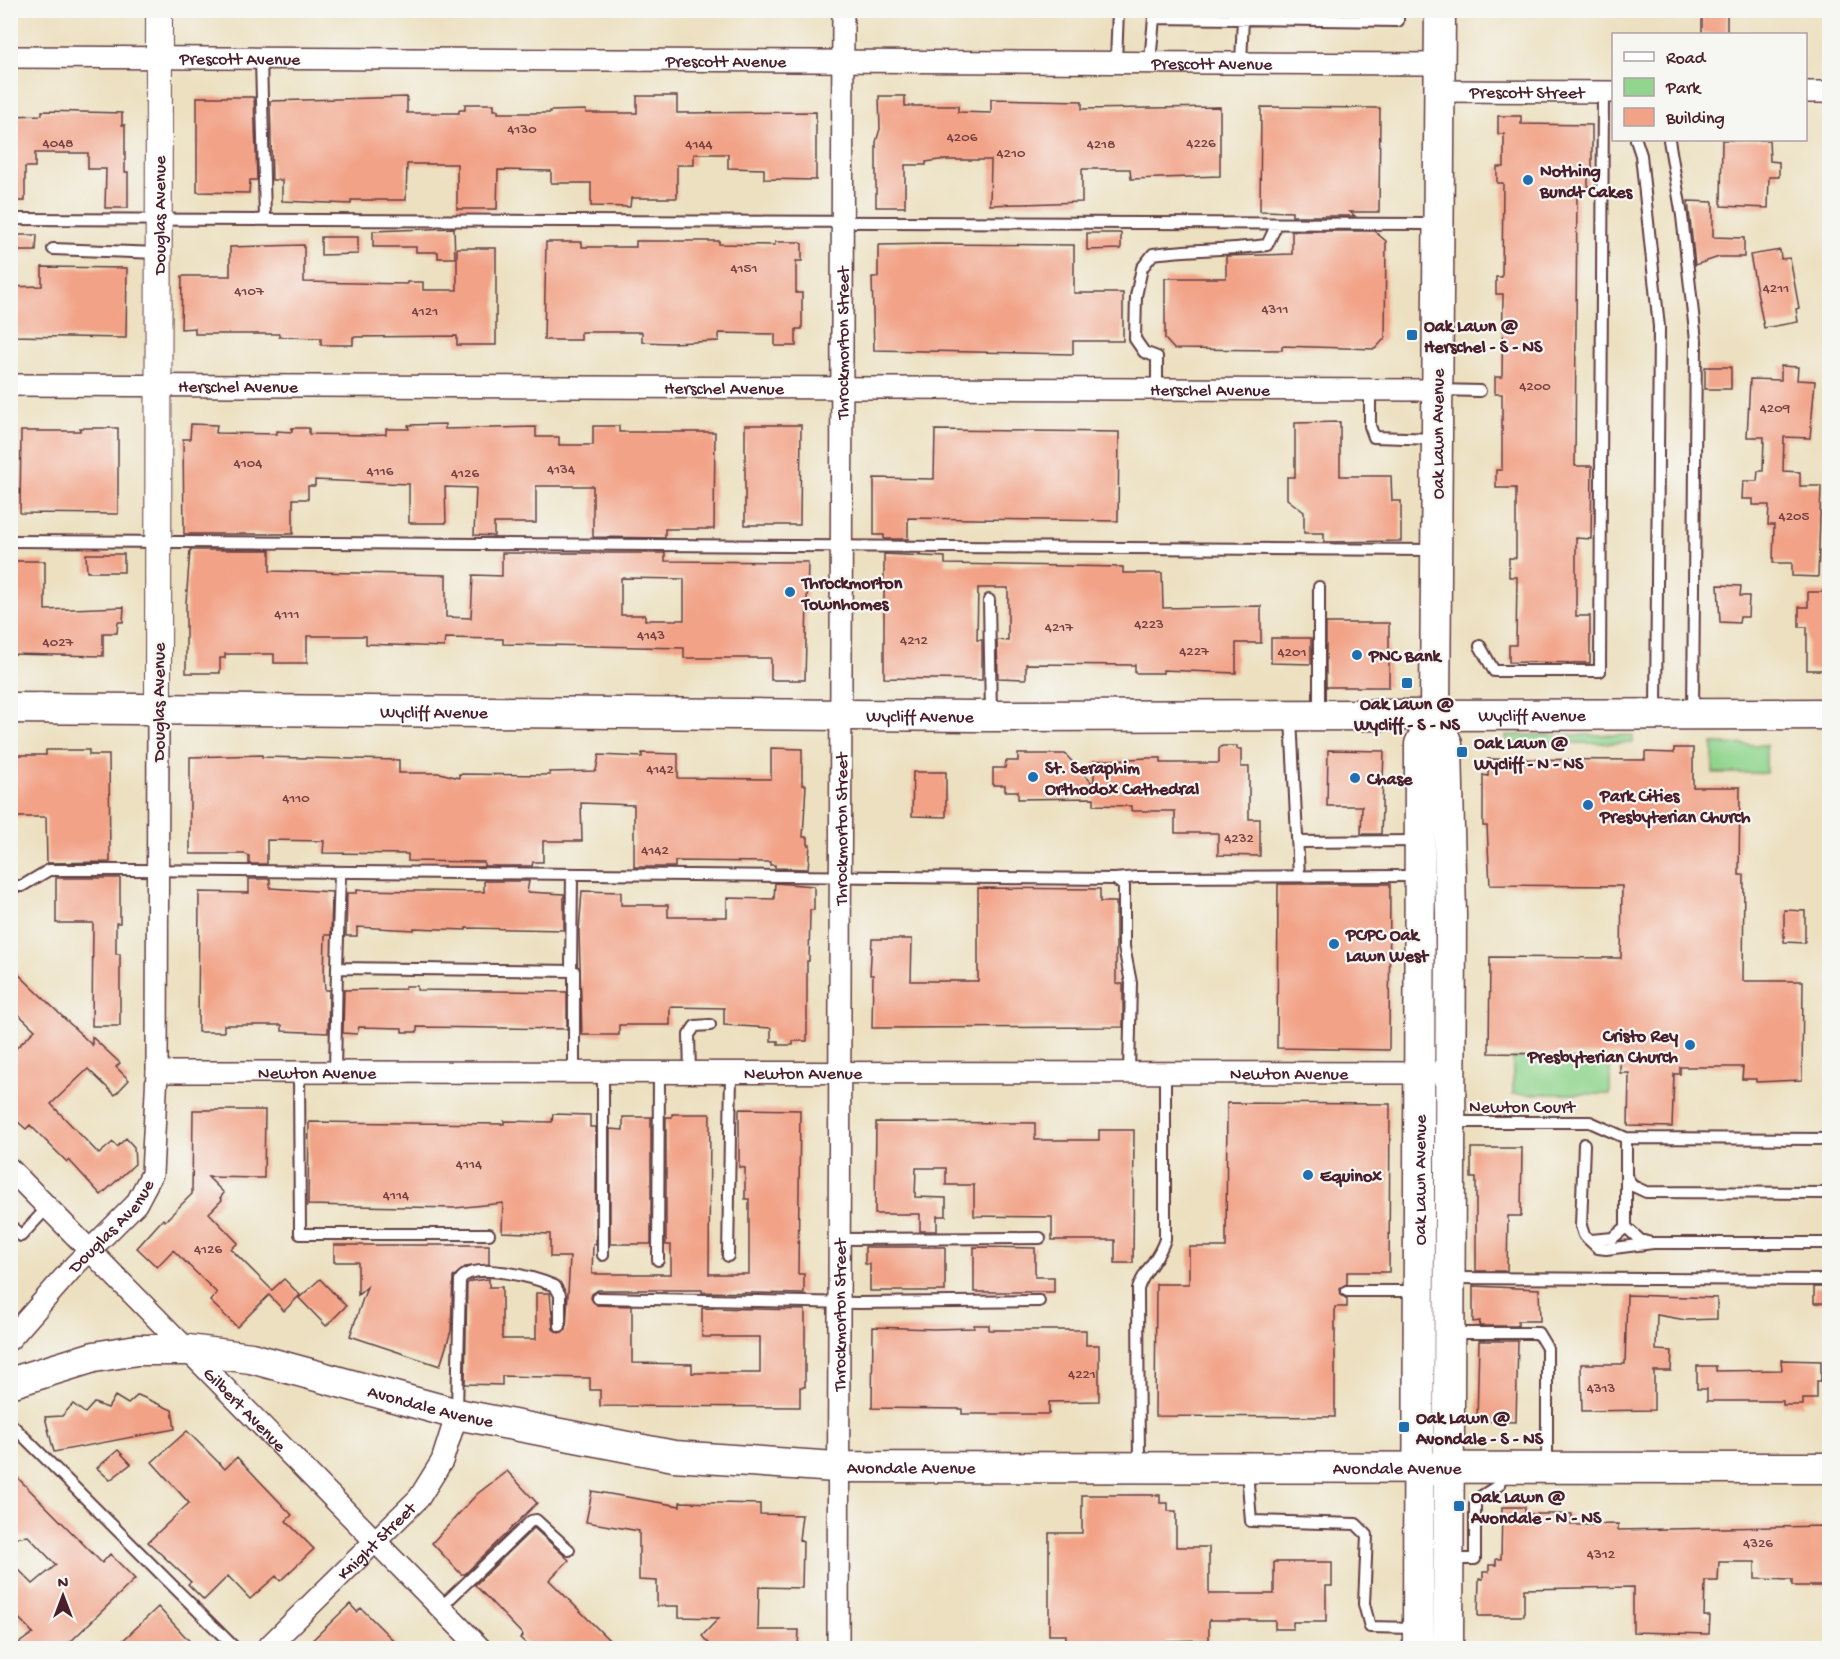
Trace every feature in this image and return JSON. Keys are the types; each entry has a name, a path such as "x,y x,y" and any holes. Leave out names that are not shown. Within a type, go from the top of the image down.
{"main road":[{"name":"Oak Lawn Avenue","path":"1435,1073 1451,915 1447,744 1435,714 1440,10"},
{"name":"Wycliff Avenue","path":"10,708 991,716 1830,714"},
{"name":"Oak Lawn Avenue","path":"1418,1638 1420,1291 1435,1122 1435,1073 1421,876 1420,744 1435,714"},
{"name":"Oak Lawn Avenue","path":"1435,1122 1449,1278 1448,1648"},
{"name":"Avondale Avenue","path":"10,1383 94,1357 137,1350 188,1350 251,1358 457,1414 674,1456 836,1467 1830,1468"}],"street":[{"name":"Douglas Avenue","path":"10,1339 136,1204 149,1182 155,1149 158,870 159,10"},
{"name":"Throckmorton Street","path":"838,1648 836,1467 843,10"},
{"name":"Prescott Avenue","path":"10,57 1241,63 1440,77"},
{"name":"Prescott Street","path":"1440,77 1608,92"},
{"path":"1807,92 1830,92"},
{"name":"Herschel Avenue","path":"10,385 841,386 1437,390"},
{"name":"Newton Avenue","path":"157,1072 1435,1073"},
{"name":"Gilbert Avenue","path":"10,1169 480,1648"},
{"name":"Knight Street","path":"267,1648 419,1498 442,1461 457,1414"}],"lane":[{"path":"1116,62 1118,10"},
{"path":"1150,62 1153,14 1398,21 1398,10"},
{"path":"1241,63 1243,18"},
{"path":"261,59 265,218"},
{"path":"1480,646 1494,671 1600,671 1608,92"},
{"path":"1636,141 1641,155 1659,327 1656,715"},
{"path":"1669,141 1682,216 1696,340 1693,715"},
{"path":"10,219 265,218 1438,224"},
{"path":"1157,388 1157,357 1144,352 1135,339 1136,296 1142,268 1153,254 1187,249 1267,245 1277,224"},
{"path":"53,249 159,254"},
{"path":"1370,389 1370,426 1374,438 1437,440"},
{"path":"1437,390 1480,391"},
{"path":"10,541 1436,550"},
{"path":"1299,876 1298,842 1305,715 1319,587"},
{"path":"989,600 991,716"},
{"path":"1298,842 1421,841"},
{"path":"10,886 22,886 49,870 1115,879 1421,876"},
{"path":"336,1072 340,873"},
{"path":"571,972 572,874"},
{"path":"1115,879 1124,886 1124,947 1131,983 1129,1073"},
{"path":"337,968 574,972 574,1073"},
{"path":"690,1073 688,1035 695,1026 710,1024"},
{"path":"299,1072 300,1234 489,1234"},
{"path":"603,1073 603,1255"},
{"path":"658,1260 659,1073"},
{"path":"728,1256 730,1073"},
{"path":"1139,1467 1138,1289 1142,1277 1161,1255 1165,1239 1165,1073"},
{"name":"Newton Court","path":"1435,1122 1590,1122 1626,1138"},
{"path":"1653,1243 1640,1240 1626,1227 1626,1138 1830,1139"},
{"path":"1584,1144 1581,1226 1584,1235 1598,1248 1653,1243 1830,1244"},
{"path":"1626,1176 1633,1186 1646,1192 1830,1193"},
{"path":"10,1225 21,1236 48,1207"},
{"path":"1592,1240 1613,1238 1626,1227"},
{"path":"838,1239 1040,1238"},
{"path":"457,1414 460,1280 463,1274 471,1271 514,1274 555,1286 560,1295 560,1326"},
{"path":"1449,1278 1830,1280"},
{"path":"1347,1291 1420,1291"},
{"path":"598,1298 837,1302 1039,1301"},
{"path":"1449,1333 1538,1333 1547,1348 1547,1468"},
{"path":"10,1423 235,1648"},
{"path":"1247,1467 1251,1521 1356,1524 1367,1535 1364,1604 1370,1627 1418,1638"},
{"path":"1449,1558 1475,1558 1475,1504 1477,1499 1498,1485 1502,1468"},
{"path":"440,1608 531,1521 536,1520 544,1525 569,1550"}],"green space":[{"path":"1506,735 1633,735 1633,743 1506,743"},
{"path":"1713,744 1766,745 1766,773 1713,773"},
{"path":"1513,1058 1567,1058 1567,1064 1610,1064 1610,1094 1513,1094"}],"building":[{"path":"1702,10 1727,10 1727,33 1702,33"},
{"path":"637,96 677,96 677,113 816,112 816,180 764,179 764,169 728,168 728,154 694,154 694,165 677,165 677,198 631,198 630,207 591,206 591,183 551,183 551,171 498,170 497,209 457,209 457,164 407,164 406,200 351,200 351,204 282,201 282,180 272,180 270,101 407,97 407,113 459,113 459,110 465,110 465,104 494,104 494,110 498,110 498,113 586,110 586,113 637,113"},
{"path":"879,96 905,96 905,106 958,106 958,112 991,113 991,99 1082,101 1082,109 1220,107 1220,176 1131,179 1130,169 1082,169 1082,202 990,205 991,160 939,160 926,162 926,165 905,165 905,207 876,207 876,142 880,129"},
{"path":"197,97 254,97 257,180 250,180 249,193 197,192"},
{"path":"1261,107 1380,108 1379,212 1350,212 1355,216 1292,216 1292,212 1260,211"},
{"path":"42,111 122,113 122,125 125,125 125,172 128,172 128,208 105,208 106,169 88,169 88,153 35,153 35,167 25,167 25,201 10,201 10,116 42,115"},
{"path":"1498,116 1521,116 1521,124 1592,125 1592,171 1588,171 1588,188 1577,188 1575,466 1592,466 1591,539 1576,538 1576,616 1590,616 1590,663 1509,662 1509,645 1516,645 1517,577 1509,577 1509,558 1516,558 1516,488 1496,488 1496,470 1502,470 1502,394 1495,394 1495,377 1502,377 1503,294 1496,294 1496,277 1502,277 1503,183 1497,183 1497,167 1504,167 1504,134 1498,134"},
{"path":"1722,141 1769,141 1770,161 1779,162 1779,177 1769,177 1768,208 1721,206"},
{"path":"1688,201 1713,202 1713,237 1744,238 1744,257 1719,257 1695,265"},
{"path":"454,228 455,258 438,258 438,252 416,252 416,247 373,247 373,231"},
{"path":"1292,231 1374,231 1386,241 1385,338 1375,349 1282,346 1282,350 1174,349 1165,339 1165,278 1226,278 1226,256 1292,254"},
{"path":"1087,233 1121,233 1121,249 1087,250"},
{"path":"10,235 37,235 36,251 10,251"},
{"path":"321,237 358,237 358,254 321,255"},
{"path":"636,241 719,241 719,244 775,245 775,242 800,242 802,261 796,261 796,293 802,293 802,329 796,329 796,346 775,346 775,334 719,333 719,341 670,343 642,342 642,332 581,332 581,340 544,340 546,242 582,242 582,247 636,247"},
{"path":"304,245 304,282 407,284 407,282 423,282 423,290 457,290 457,248 496,248 496,345 457,345 457,336 353,337 353,345 321,345 321,338 279,337 279,334 195,334 195,328 181,329 182,276 230,276 230,247"},
{"path":"878,245 1074,245 1074,293 1123,293 1123,341 1073,341 1073,354 874,350 872,277 878,277"},
{"path":"1780,250 1781,259 1790,258 1799,308 1796,309 1798,322 1764,328 1750,255"},
{"path":"42,267 127,268 126,338 10,336 10,287 42,286"},
{"path":"1781,366 1798,367 1797,380 1815,381 1810,438 1784,437 1783,471 1800,472 1800,486 1821,486 1818,577 1792,576 1792,563 1773,563 1774,525 1768,525 1769,505 1753,505 1753,499 1742,499 1743,481 1757,481 1758,471 1763,471 1764,437 1747,437 1750,379 1781,380"},
{"path":"1705,367 1731,367 1731,389 1705,389"},
{"path":"1340,422 1340,476 1391,476 1392,501 1401,501 1401,541 1324,542 1324,533 1304,533 1304,512 1287,499 1287,477 1295,477 1295,423"},
{"path":"191,424 217,425 216,433 277,434 277,431 292,432 292,428 309,428 309,434 365,435 386,434 386,429 409,429 408,425 445,424 445,429 536,427 536,437 559,437 559,445 593,445 593,426 619,426 619,432 715,432 714,529 665,529 665,538 593,537 593,486 536,486 536,523 494,523 494,536 474,535 476,488 445,487 446,523 409,523 409,484 315,480 315,486 308,486 308,499 293,499 293,534 184,534 183,439 190,439"},
{"path":"745,425 801,425 800,525 745,525"},
{"path":"80,428 118,428 118,514 20,513 21,431 80,431"},
{"path":"935,430 1119,432 1118,521 908,518 908,539 884,539 884,535 874,535 874,478 934,479"},
{"path":"190,550 270,550 270,571 446,575 446,617 471,618 473,575 502,576 502,553 665,553 665,561 808,562 805,680 771,680 771,658 684,658 684,648 503,644 503,639 445,638 444,647 366,644 366,636 307,636 307,663 274,663 274,654 225,654 225,658 220,658 220,673 186,673 186,603","holes":["621,578 684,579 684,620 645,620 645,615 621,615"]},
{"path":"86,554 124,554 124,572 87,572"},
{"path":"884,554 945,557 945,564 1123,567 1123,573 1162,573 1163,608 1261,606 1261,643 1236,643 1236,673 1163,670 1163,673 1135,673 1135,665 1026,664 1026,679 998,678 997,640 1008,641 1008,588 978,588 977,640 982,640 982,680 884,678"},
{"path":"10,561 45,561 45,610 124,607 123,622 118,622 117,633 103,633 103,656 10,654"},
{"path":"1718,585 1741,586 1740,596 1749,596 1748,617 1740,617 1739,623 1720,622"},
{"path":"1808,592 1830,592 1830,670 1807,670 1807,627 1799,627 1799,607 1808,607"},
{"name":"PNC Bank","path":"1326,623 1389,623 1389,687 1326,687"},
{"path":"1271,638 1311,638 1311,664 1271,663"},
{"path":"1222,746 1237,746 1237,749 1241,749 1241,767 1249,767 1249,819 1260,819 1260,856 1218,855 1218,833 1175,833 1175,811 1131,811 1131,806 1094,805 1094,798 1018,799 1018,791 1005,791 1005,785 993,785 993,768 1005,768 1006,761 1018,761 1018,754 1065,754 1094,785 1094,761 1161,758 1161,763 1219,763 1219,749"},
{"path":"771,748 802,749 802,785 806,785 803,837 808,837 808,845 810,845 808,869 775,868 775,865 770,865 770,862 675,861 675,867 634,867 634,805 581,803 582,841 543,841 543,862 533,862 532,866 484,866 484,862 408,861 408,854 323,853 324,841 267,840 267,864 249,864 249,856 245,854 190,854 190,757 262,755 262,757 399,760 399,773 440,773 459,778 459,774 550,775 549,772 596,771 599,755 642,757 642,753 678,754 678,778 771,779"},
{"path":"1674,748 1693,748 1693,787 1740,787 1739,875 1744,875 1743,981 1803,981 1802,1080 1756,1082 1756,1079 1742,1079 1743,1067 1680,1067 1680,1074 1674,1074 1672,1127 1628,1126 1629,1073 1620,1073 1620,1055 1489,1053 1490,957 1621,958 1622,886 1490,885 1487,826 1483,826 1483,775 1488,776 1488,759 1645,760 1645,752 1674,753"},
{"path":"46,750 89,750 89,755 109,755 110,862 47,863 46,817 10,817 10,755 46,755"},
{"name":"Chase","path":"1328,750 1384,751 1381,834 1361,834 1362,806 1327,806"},
{"path":"913,772 946,772 946,817 912,816"},
{"path":"56,878 120,878 120,923 116,923 116,954 120,954 120,1026 92,1026 93,923 56,923"},
{"path":"249,879 270,879 270,888 332,892 331,935 325,935 325,990 329,990 328,1033 282,1031 282,1025 224,1025 224,1032 198,1032 199,892 249,893"},
{"path":"484,881 529,881 527,892 564,894 564,930 414,928 414,930 357,927 357,936 346,936 347,893 357,893 357,890 484,892"},
{"path":"775,883 814,886 814,910 810,910 809,961 807,961 807,1041 793,1041 793,1045 778,1045 778,1041 771,1041 771,1028 724,1025 724,1008 670,1007 670,1025 619,1025 619,1035 582,1035 579,931 582,891 621,892 621,905 668,905 668,917 727,917 727,898 774,899"},
{"name":"PCPC Oak Lawn West","path":"1278,884 1390,884 1389,1050 1277,1048"},
{"path":"978,888 1100,889 1100,902 1116,902 1116,984 1123,984 1123,1027 872,1028 873,975 870,975 872,939 912,939 911,981 978,981"},
{"path":"1784,910 1805,911 1805,943 1784,942"},
{"path":"10,966 92,1045 92,1037 120,1063 116,1067 129,1080 115,1095 88,1069 51,1104 99,1154 113,1142 117,1147 126,1138 134,1147 135,1164 101,1195 69,1160 67,1162 30,1125 26,1129 10,1115 10,1054 35,1030 10,1006"},
{"path":"405,986 417,986 417,990 567,992 567,1029 417,1027 417,1032 402,1032 402,1028 359,1027 357,1034 343,1033 344,990 405,989"},
{"path":"1227,1103 1390,1104 1389,1272 1347,1272 1347,1284 1340,1288 1341,1295 1347,1299 1347,1307 1335,1307 1335,1417 1155,1416 1156,1284 1189,1284 1189,1247 1226,1247"},
{"path":"739,1109 800,1110 798,1274 804,1274 804,1294 702,1292 702,1290 598,1290 592,1294 591,1298 597,1305 632,1306 632,1363 692,1364 692,1373 760,1373 760,1337 702,1337 702,1308 805,1310 805,1387 800,1387 800,1407 600,1406 600,1390 590,1390 590,1378 502,1376 502,1385 465,1384 467,1284 471,1281 489,1279 489,1287 502,1287 502,1339 536,1339 536,1293 550,1293 553,1329 559,1333 566,1330 570,1257 550,1257 550,1234 502,1232 503,1203 455,1208 308,1205 309,1122 504,1124 504,1121 552,1122 553,1114 590,1115 590,1127 596,1127 596,1244 593,1244 592,1274 671,1274 671,1245 666,1245 666,1117 672,1117 672,1114 710,1114 709,1274 749,1274 749,1199 745,1199 745,1168 739,1167"},
{"path":"193,1110 265,1110 264,1178 208,1177 224,1193 220,1198 222,1200 209,1213 238,1243 231,1249 272,1290 284,1279 300,1295 284,1311 269,1295 237,1327 210,1301 217,1293 173,1250 157,1267 137,1248 163,1219 165,1221 192,1194"},
{"path":"623,1117 651,1117 651,1244 610,1244 610,1129 623,1130"},
{"path":"876,1122 1035,1123 1035,1140 1099,1140 1099,1130 1134,1130 1133,1263 1115,1263 1115,1240 1052,1240 1052,1217 974,1216 974,1185 946,1185 946,1168 916,1168 915,1197 946,1198 946,1216 937,1216 937,1231 920,1231 920,1214 875,1214"},
{"path":"1471,1148 1522,1148 1521,1216 1508,1216 1507,1271 1476,1271 1476,1178 1471,1178"},
{"path":"334,1245 489,1245 489,1264 465,1267 453,1277 451,1331 440,1366 350,1336 367,1287 358,1295 358,1262 334,1262"},
{"path":"865,1247 945,1247 945,1291 870,1291 870,1264 865,1264"},
{"path":"974,1247 1035,1248 1035,1277 1054,1277 1054,1292 974,1292"},
{"path":"320,1279 346,1306 326,1326 299,1298"},
{"path":"1473,1286 1539,1289 1540,1321 1518,1321 1518,1326 1479,1326 1480,1321 1473,1322"},
{"path":"1814,1287 1829,1287 1829,1303 1814,1303"},
{"path":"1627,1295 1717,1298 1717,1319 1686,1320 1657,1315 1656,1350 1672,1351 1671,1371 1654,1371 1654,1410 1582,1411 1581,1364 1625,1364"},
{"path":"974,1325 989,1325 989,1330 1086,1330 1086,1345 1099,1345 1099,1401 1049,1402 1049,1414 962,1414 962,1409 872,1408 873,1327 934,1329 974,1328"},
{"path":"1479,1341 1518,1341 1516,1422 1477,1421"},
{"path":"1781,1360 1821,1361 1821,1381 1817,1381 1817,1399 1803,1399 1803,1405 1783,1405 1783,1401 1707,1401 1707,1389 1697,1389 1697,1366 1716,1366 1716,1371 1782,1370"},
{"path":"138,1395 172,1410 175,1429 54,1452 45,1417 62,1416 73,1404 85,1413 94,1403 108,1408 115,1396 128,1404"},
{"path":"187,1431 225,1469 237,1457 292,1515 286,1521 314,1549 280,1581 276,1576 250,1599 228,1576 204,1600 188,1584 191,1582 148,1542 189,1503 152,1462"},
{"path":"118,1450 131,1464 110,1480 97,1468"},
{"path":"10,1470 102,1563 110,1554 135,1579 64,1648 12,1648 33,1633 10,1609 10,1561 33,1584 56,1565 28,1536 10,1538"},
{"path":"507,1471 537,1503 465,1574 461,1574 432,1543 477,1494"},
{"path":"592,1491 680,1506 680,1502 760,1504 760,1514 802,1515 799,1540 803,1542 802,1588 759,1587 758,1630 799,1630 798,1648 713,1648 702,1636 719,1618 679,1617 679,1606 657,1606 657,1581 639,1580 639,1531 586,1522"},
{"path":"1082,1495 1160,1495 1160,1503 1168,1503 1168,1511 1176,1511 1176,1547 1209,1547 1209,1594 1274,1594 1274,1562 1332,1562 1332,1586 1326,1586 1326,1622 1293,1622 1293,1629 1275,1629 1275,1620 1209,1620 1209,1640 1166,1641 1166,1648 1081,1648 1081,1642 1066,1642 1066,1635 1049,1635 1049,1533 1082,1533"},
{"path":"1502,1507 1525,1507 1525,1514 1572,1514 1571,1525 1618,1524 1618,1530 1829,1526 1829,1586 1792,1586 1792,1580 1755,1579 1755,1562 1719,1562 1718,1581 1705,1581 1704,1616 1710,1616 1709,1634 1633,1632 1633,1587 1524,1589 1524,1616 1478,1616 1479,1579 1483,1579 1483,1572 1489,1572 1489,1565 1496,1565 1496,1559 1501,1559"},
{"path":"534,1528 569,1560 549,1580 617,1648 531,1648 520,1638 523,1635 475,1585"},
{"path":"350,1604 357,1612 361,1608 401,1648 304,1648"},
{"path":"158,1607 196,1648 115,1648"}],"place":[{"name":"Nothing Bundt Cakes","path":"1528,180"},
{"name":"Oak Lawn @ Herschel - S - NS","path":"1412,335"},
{"name":"Throckmorton Townhomes","path":"790,592"},
{"name":"PNC Bank","path":"1357,655"},
{"name":"Oak Lawn @ Wycliff - S - NS","path":"1407,683"},
{"name":"Oak Lawn @ Wycliff - N - NS","path":"1462,752"},
{"name":"St. Seraphim Orthodox Cathedral","path":"1033,777"},
{"name":"Chase","path":"1355,778"},
{"name":"Park Cities Presbyterian Church","path":"1588,805"},
{"name":"PCPC Oak Lawn West","path":"1334,944"},
{"name":"Cristo Rey Presbyterian Church","path":"1690,1045"},
{"name":"Equinox","path":"1308,1175"},
{"name":"Oak Lawn @ Avondale - S - NS","path":"1404,1427"},
{"name":"Oak Lawn @ Avondale - N - NS","path":"1459,1506"}]}
